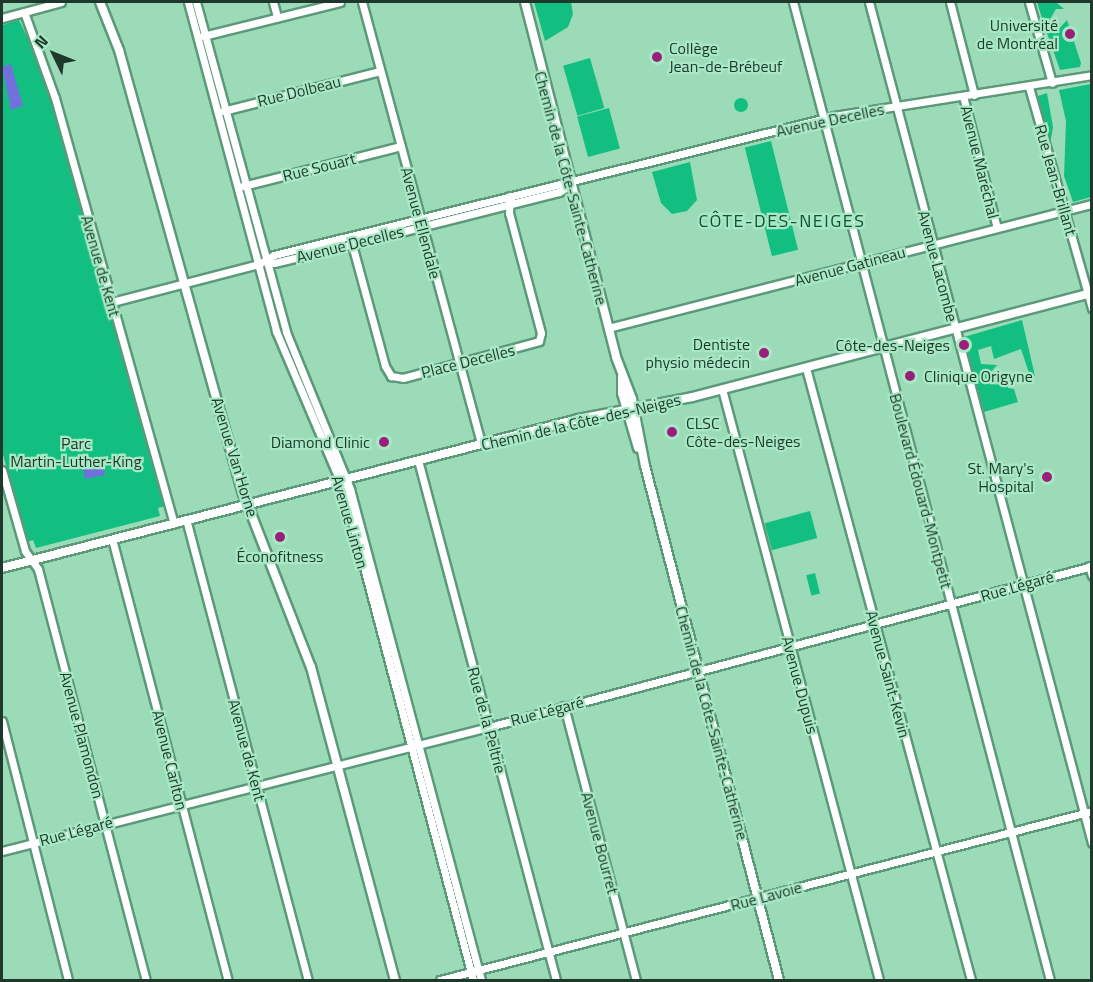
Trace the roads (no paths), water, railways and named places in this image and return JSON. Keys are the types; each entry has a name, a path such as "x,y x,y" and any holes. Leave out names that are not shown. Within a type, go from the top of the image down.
{"main road":[{"name":"Avenue Van Horne","path":"100,2 119,50 247,503 303,643 395,981"},
{"name":"Chemin de la Côte-Sainte-Catherine","path":"525,2 779,981"},
{"name":"Chemin de la Côte-des-Neiges","path":"2,568 247,503 585,418 631,411 722,390 1090,293"}],"street":[{"path":"2,18 61,2"},
{"name":"Avenue Linton","path":"188,2 226,110 276,331 343,479 475,971 481,981"},
{"name":"Avenue Linton","path":"196,2 218,112 242,186"},
{"path":"273,2 277,17"},
{"path":"201,36 340,2"},
{"name":"Avenue Ellendale","path":"362,2 481,444"},
{"name":"Boulevard Édouard-Montpetit","path":"793,2 1050,981"},
{"name":"Avenue Lacombe","path":"869,2 1023,585 1088,812 1092,843"},
{"path":"950,2 974,94"},
{"path":"1029,2 1052,83"},
{"name":"Avenue de Kent","path":"24,12 54,98 174,523"},
{"name":"Rue Dolbeau","path":"218,112 380,71"},
{"name":"Avenue Decelles","path":"112,302 262,263 274,263 511,200 559,192 572,184 823,119 1092,75"},
{"name":"Rue Jean-Brillant","path":"1029,87 1090,293 1092,308"},
{"name":"Avenue Maréchal","path":"963,96 997,228"},
{"name":"Rue Souart","path":"242,186 401,146"},
{"name":"Place Decelles","path":"351,241 388,373 403,378 532,345 541,337 509,213 511,200"},
{"name":"Avenue Gatineau","path":"608,328 1092,204"},
{"name":"Avenue Saint-Kevin","path":"807,368 971,981"},
{"name":"Avenue Dupuis","path":"722,390 879,981"},
{"name":"Rue de la Peltrie","path":"418,460 556,981"},
{"name":"Avenue Plamondon","path":"2,470 24,548 41,579 146,981"},
{"name":"Avenue de Kent","path":"186,519 308,981"},
{"name":"Avenue Carlton","path":"112,538 228,981"},
{"path":"1090,566 1092,576"},
{"name":"Rue Légaré","path":"2,851 414,743 489,727 1090,566"},
{"name":"Avenue Bourret","path":"564,706 636,981"},
{"path":"2,721 68,981"},
{"name":"Rue Lavoie","path":"440,981 1088,812"},
{"name":"Avenue Linton","path":"473,981 475,971"}],"place":[{"name":"Université de Montréal","path":"1070,34"},
{"name":"Collège Jean-de-Brébeuf","path":"657,57"},
{"name":"Côte-des-Neiges","path":"964,345"},
{"name":"Dentiste physio médecin","path":"764,353"},
{"name":"Clinique Origyne","path":"910,376"},
{"name":"CLSC Côte-des-Neiges","path":"672,432"},
{"name":"Diamond Clinic","path":"384,442"},
{"name":"St. Mary's Hospital","path":"1047,477"},
{"name":"Éconofitness","path":"280,537"}],"district":[{"name":"CÔTE-DES-NEIGES","path":"782,221"}],"park label":[{"name":"Parc Martin-Luther-King","path":"76,452"}]}
